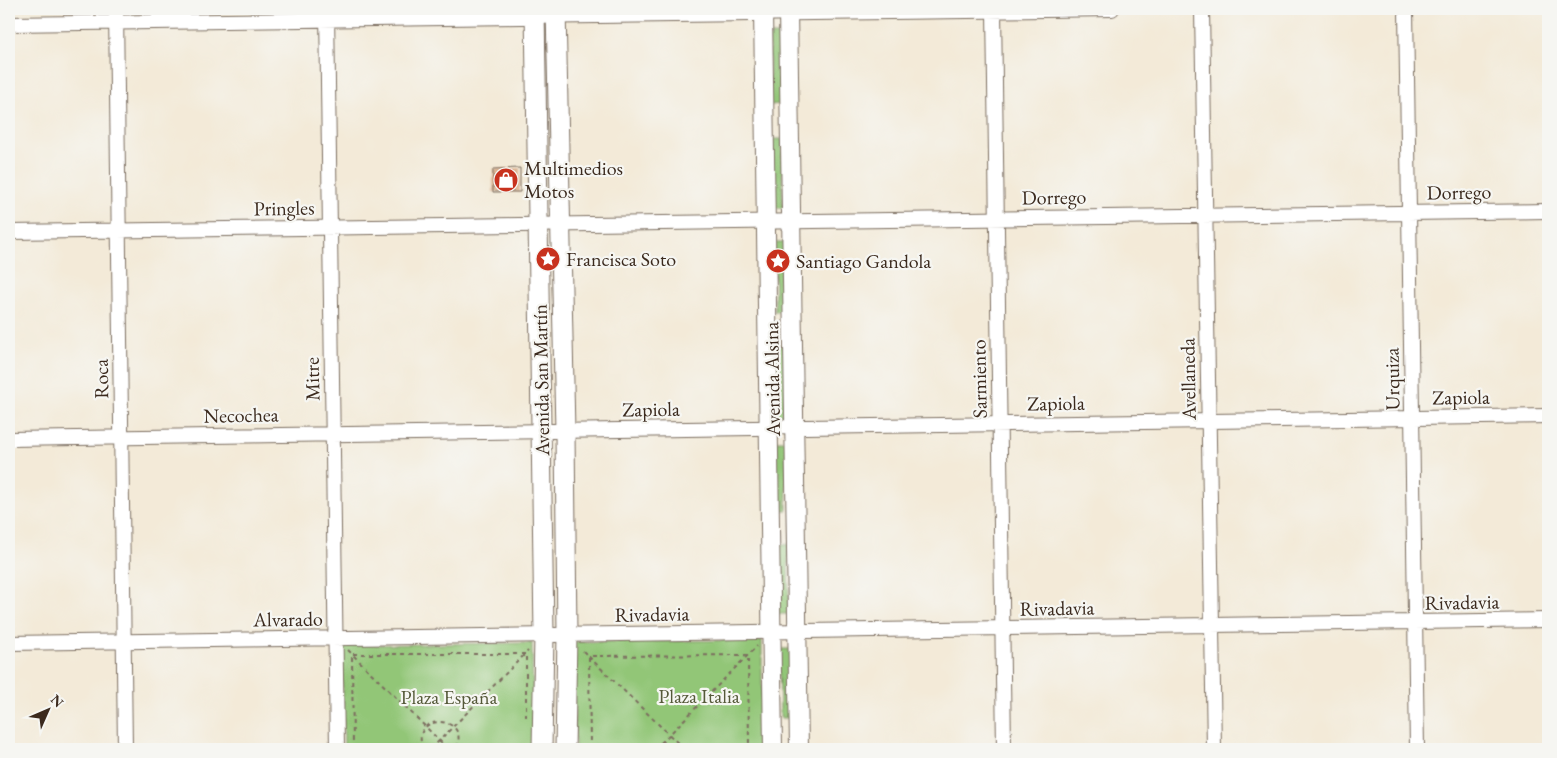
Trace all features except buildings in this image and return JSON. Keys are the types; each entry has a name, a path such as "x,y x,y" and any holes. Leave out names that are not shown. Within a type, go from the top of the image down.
{"main road":[{"name":"Avenida San Martín","path":"535,13 544,635 542,749"},
{"name":"Avenida San Martín","path":"556,13 559,224 565,431 567,635 565,749"}],"street":[{"path":"9,24 116,16 1112,9"},
{"name":"Avellaneda","path":"1202,9 1214,749"},
{"name":"Urquiza","path":"1406,9 1417,749"},
{"name":"Sarmiento","path":"994,10 1004,749"},
{"name":"Avenida Alsina","path":"763,11 773,749"},
{"name":"Avenida Alsina","path":"788,11 799,749"},
{"name":"Mitre","path":"327,14 337,749"},
{"name":"Roca","path":"116,16 125,749"},
{"name":"Dorrego","path":"559,224 1548,211"},
{"name":"Pringles","path":"9,232 559,224"},
{"name":"Zapiola","path":"565,431 1548,416"},
{"name":"Necochea","path":"9,439 565,431"},
{"name":"Rivadavia","path":"567,635 1548,620"},
{"name":"Alvarado","path":"9,643 567,635"}],"path":[{"path":"655,749 771,632"},
{"path":"431,749 544,635"},
{"path":"567,635 684,749"},
{"path":"336,638 448,749"},
{"path":"352,654 526,654"},
{"path":"352,654 353,749"},
{"path":"526,654 526,721"},
{"path":"589,656 748,655"},
{"path":"748,655 749,749"},
{"path":"589,656 590,749"},
{"path":"423,749 421,736 433,722 439,721 453,727 458,734 459,740 456,749"}],"green space":[{"path":"769,35 780,35 781,104 770,105"},
{"path":"771,139 782,139 783,208 772,208"},
{"path":"774,242 785,242 786,311 775,312"},
{"path":"775,346 786,346 787,415 776,415"},
{"path":"775,441 786,441 787,510 776,510"},
{"path":"777,544 788,544 789,614 778,614"},
{"name":"Plaza Italia","path":"762,640 762,749 575,749 573,642"},
{"name":"Plaza España","path":"532,643 534,749 344,749 341,645"},
{"path":"779,649 791,649 792,718 780,718"}],"place":[{"name":"Multimedios Motos","path":"506,180"},
{"name":"Francisca Soto","path":"548,259"},
{"name":"Santiago Gandola","path":"778,261"}]}
